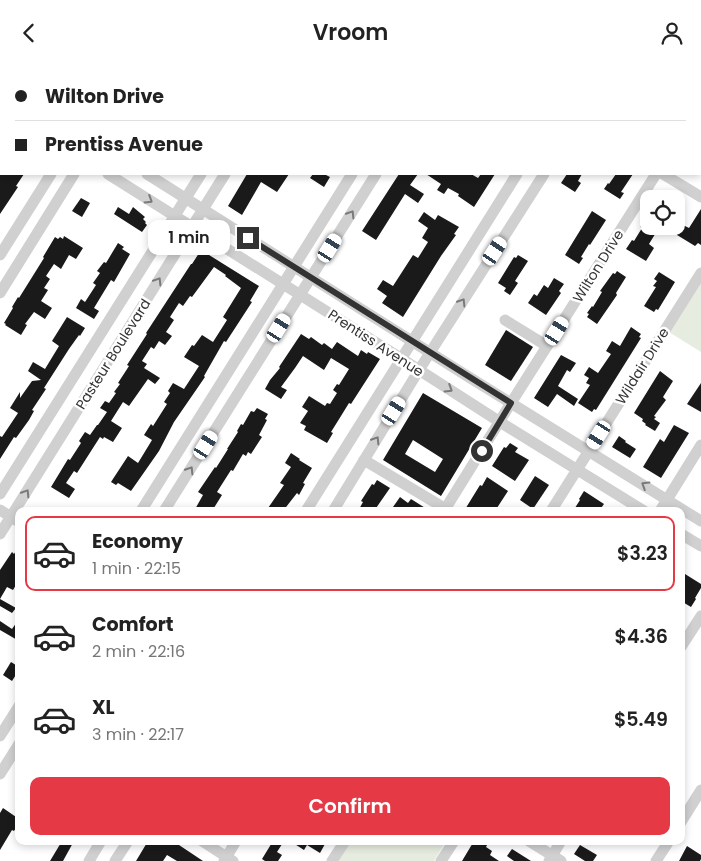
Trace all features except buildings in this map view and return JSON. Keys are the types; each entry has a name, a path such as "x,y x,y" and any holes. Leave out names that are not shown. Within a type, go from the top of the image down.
{"street":[{"path":"0,255 50,175"},
{"path":"0,293 73,175"},
{"name":"Prentiss Avenue","path":"110,175 638,507"},
{"name":"Prentiss Avenue","path":"149,175 430,353 679,507"},
{"name":"Pasteur Boulevard","path":"0,494 200,175"},
{"name":"Pasteur Boulevard","path":"22,507 224,175"},
{"path":"144,507 351,175"},
{"path":"167,507 375,175"},
{"path":"309,507 516,175"},
{"path":"335,507 543,175"},
{"name":"Wilton Drive","path":"447,507 655,175"},
{"path":"665,175 701,197"},
{"name":"Wildair Drive","path":"553,507 701,273"},
{"path":"505,320 547,347"},
{"path":"662,507 701,445"},
{"path":"364,460 440,507"},
{"path":"0,510 15,519"},
{"name":"Prentiss Avenue","path":"685,511 701,521"},
{"name":"Pasteur Boulevard","path":"0,534 15,519"},
{"path":"685,536 701,546"},
{"path":"685,641 701,616"},
{"path":"0,737 15,713"},
{"path":"2,767 15,749"},
{"path":"685,816 701,790"},
{"path":"89,861 99,845"},
{"path":"115,861 125,845"},
{"path":"207,845 228,860 234,845"},
{"path":"332,861 342,845"},
{"path":"441,861 451,845"},
{"path":"535,845 554,859 559,845"},
{"path":"656,861 666,845"}],"shaded area":[{"path":"701,282 701,352 669,332"},
{"path":"348,845 444,845 434,861 338,861"}],"route":[{"path":"248,238 511,403 482,451"}]}
